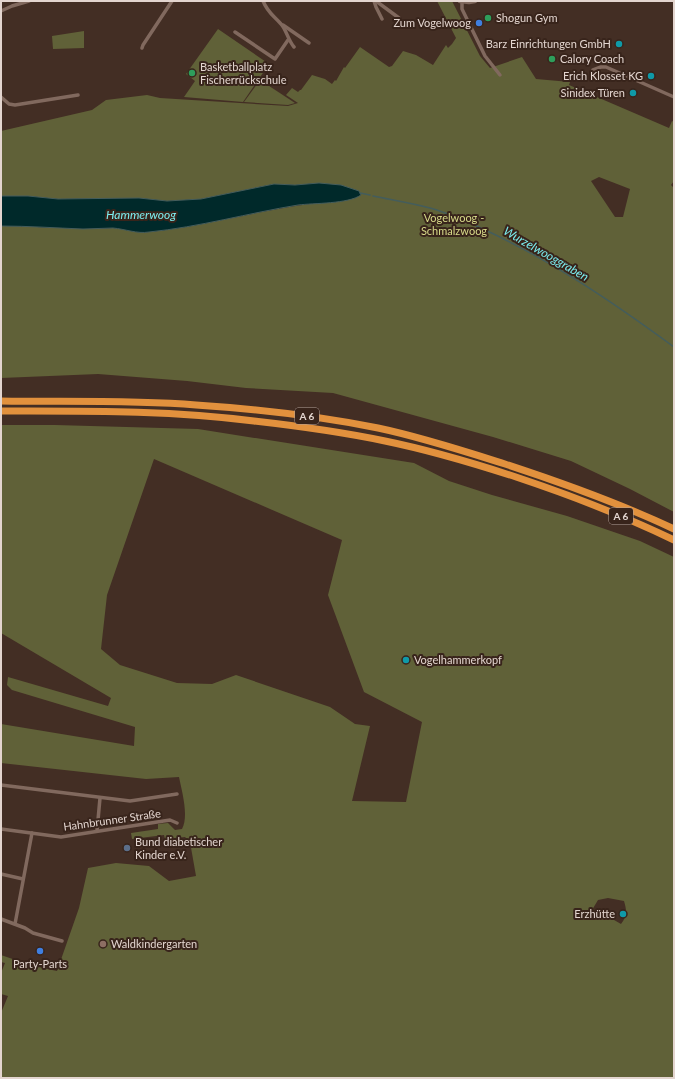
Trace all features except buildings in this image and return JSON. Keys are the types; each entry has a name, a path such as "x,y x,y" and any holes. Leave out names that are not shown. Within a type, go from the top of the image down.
{"highway":[{"name":"A 6","path":"1,401 79,401 194,404 308,416 379,428 421,438 573,486 643,514 674,529"},
{"name":"A 6","path":"1,411 141,412 253,420 346,433 426,451 479,465 567,494 639,523 674,540"}],"street":[{"path":"1,11 29,1"},
{"path":"142,48 142,45 172,1"},
{"path":"263,1 269,13 309,43"},
{"path":"375,1 399,18"},
{"path":"375,1 376,7 382,19"},
{"path":"475,1 461,1 462,9 485,56 500,75"},
{"path":"282,24 288,40 294,47"},
{"path":"235,32 276,59 288,40"},
{"path":"593,70 606,67 674,97"},
{"path":"1,97 9,104 14,105 78,95"},
{"path":"1,785 130,801 177,794"},
{"path":"97,831 100,798"},
{"name":"Hahnbrunner Straße","path":"1,830 61,837 170,820 177,823"},
{"path":"15,924 32,833"},
{"path":"1,874 23,879"},
{"path":"1,919 25,928 33,933 62,941"}],"green space":[{"name":"Vogelwoog - Schmalzwoog","path":"437,1 452,1 480,56 490,68 522,57 536,79 570,82 569,85 669,128 672,121 674,122 674,181 671,185 674,188 674,512 571,461 493,437 333,393 246,388 187,381 98,374 1,378 1,226 83,229 113,228 145,232 197,225 317,203 341,201 319,183 295,185 274,184 201,199 167,201 139,198 58,199 28,196 1,196 1,131 92,110 106,100 147,95 160,98 288,106 298,103 286,95 292,88 298,92 312,75 325,79 332,84 335,80 336,81 344,67 345,68 360,47 389,67 392,66 403,51 416,55 433,65 446,45 448,48 456,38","holes":["599,177 630,189 623,217 615,217 591,181"]},
{"path":"218,29 269,64 243,102 184,97 195,81 186,74"},
{"path":"84,31 84,48 53,49 52,36"},
{"path":"260,80 295,103 288,105 244,102"},
{"path":"1,425 198,429 414,463 449,481 567,516 640,541 674,557 674,1078 1,1078 1,1013 8,996 1,994 1,973 5,963 1,962 1,955 33,966 57,971 79,908 88,868 116,863 149,866 169,881 196,876 190,842 185,837 165,839 164,835 132,839 131,833 158,829 158,824 168,823 175,830 182,829 185,811 179,777 146,779 1,763 1,724 134,746 135,727 12,690 7,685 8,677 108,706 111,698 1,633","holes":["154,459 342,540 328,595 364,692 422,722 406,802 352,801 370,726 355,724 330,707 236,675 212,684 177,683 120,665 101,649 107,595","608,898 624,901 626,913 621,924 602,913 597,913 592,910 598,900"]}],"water":[{"name":"Hammerwoog","path":"319,183 341,185 359,191 361,195 340,202 298,205 168,230 136,232 113,228 83,229 1,226 1,196 28,196 58,199 139,198 167,201 201,199 274,184 295,185"}],"waterway":[{"path":"360,193 370,195"},
{"name":"Wurzelwooggraben","path":"373,196 437,210 464,220 508,241 582,283 674,347"}],"place":[{"name":"Shogun Gym","path":"488,18"},
{"name":"Zum Vogelwoog","path":"479,23"},
{"name":"Barz Einrichtungen GmbH","path":"619,44"},
{"name":"Calory Coach","path":"552,59"},
{"name":"Basketballplatz Fischerrückschule","path":"192,73"},
{"name":"Erich Klosset KG","path":"651,76"},
{"name":"Sinidex Türen","path":"633,93"},
{"name":"Vogelhammerkopf","path":"406,660"},
{"name":"Bund diabetischer Kinder e.V.","path":"127,848"},
{"name":"Erzhütte","path":"623,914"},
{"name":"Waldkindergarten","path":"103,944"},
{"name":"Party-Parts","path":"40,951"}]}
